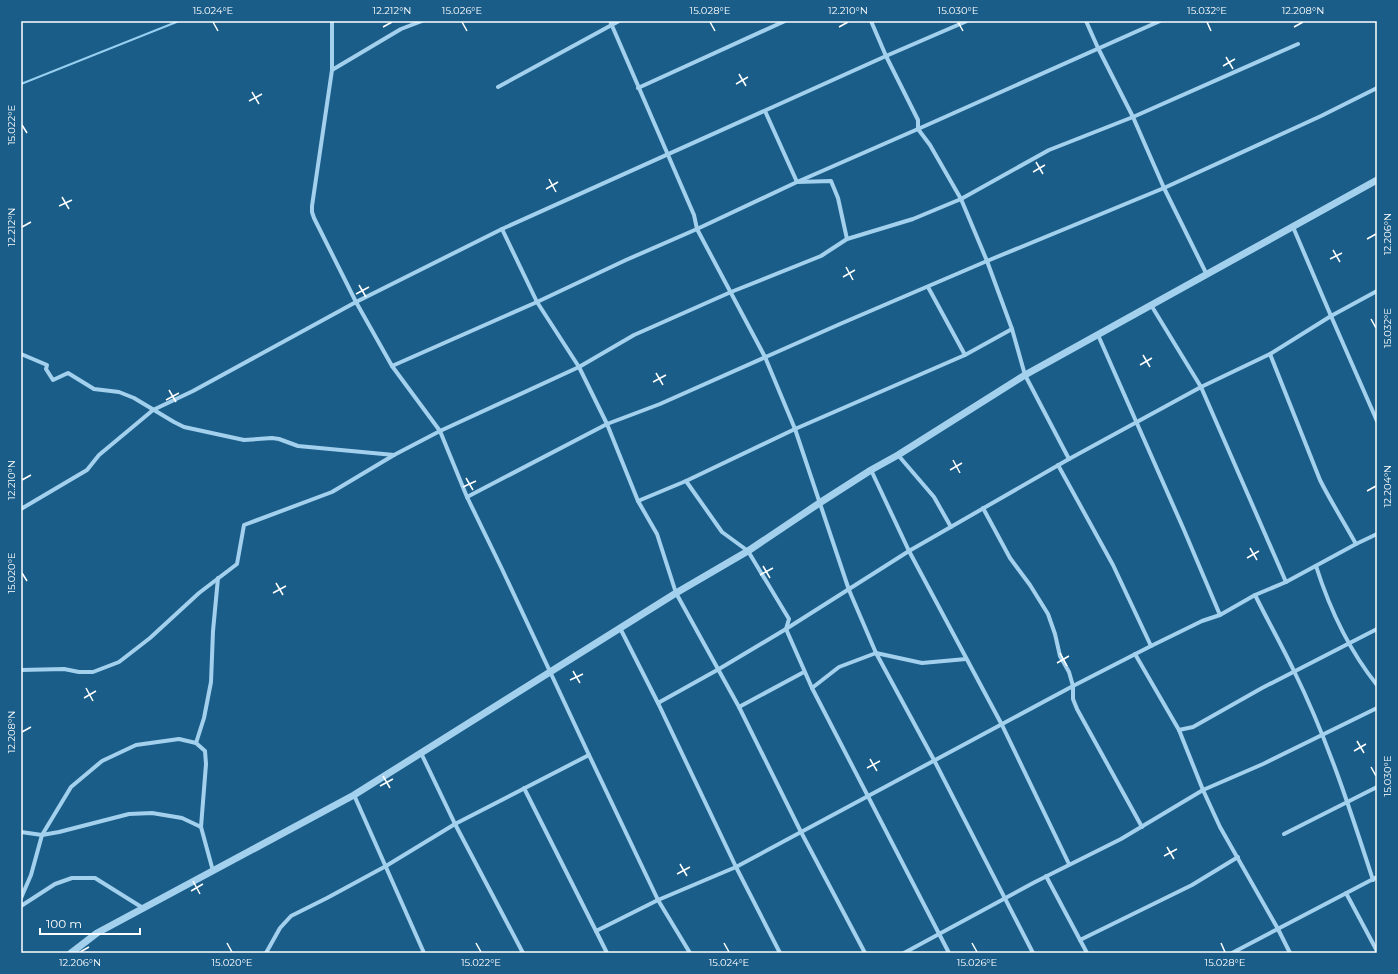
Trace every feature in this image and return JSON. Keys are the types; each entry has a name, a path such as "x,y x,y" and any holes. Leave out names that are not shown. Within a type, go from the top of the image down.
{"street":[{"path":"332,21 332,70 312,212 356,302 392,366 440,431 467,497 658,900 690,953"},
{"path":"332,70 401,30 422,21"},
{"path":"498,87 611,23 619,21"},
{"path":"638,88 785,21"},
{"path":"871,21 886,56 918,120 918,129 930,145 961,199 987,261 1012,329 1025,375 1069,459"},
{"path":"21,509 87,470 99,455 154,410 193,391 356,302 502,229 967,21"},
{"path":"1086,21 1098,48 1134,117 1164,188 1207,275"},
{"path":"392,366 697,229 797,182 1160,21"},
{"path":"611,23 694,215 697,229 764,356 795,429 849,590 876,653 934,760 1033,953"},
{"path":"21,670 64,669 79,672 93,672 118,662 150,638 218,578 237,564 244,525 332,492 394,455 440,431 579,367 634,335 731,292 821,256 847,239 913,219 961,199 1049,150 1134,117 1298,44"},
{"path":"467,497 607,424 660,404 764,356 987,261 1164,188 1321,116 1377,88"},
{"path":"765,111 797,182"},
{"path":"71,953 97,933 354,795 676,592 748,551 820,502 1025,375 1377,180"},
{"path":"797,182 831,181 838,198 847,239"},
{"path":"1293,227 1330,316 1377,421"},
{"path":"502,229 536,302 579,367 607,424 638,501 657,534 676,592 740,707 801,832 865,953"},
{"path":"928,287 964,355"},
{"path":"658,703 786,629 909,551 1058,465 1201,387 1270,354 1330,316 1377,291"},
{"path":"1151,305 1201,387 1286,582"},
{"path":"638,501 686,481 795,429 964,355 1012,329"},
{"path":"1098,335 1220,615"},
{"path":"21,354 47,365 46,369 53,380 68,373 94,389 118,392 140,402 184,427 238,439 251,440 272,438 298,446 394,455"},
{"path":"1270,354 1320,480 1356,544"},
{"path":"898,455 934,497 951,527"},
{"path":"1058,465 1113,565 1152,646"},
{"path":"871,470 909,551 1002,725 1069,864"},
{"path":"686,481 722,532 748,551 789,619 786,629 804,672 949,953"},
{"path":"983,508 1010,558 1030,585 1048,614 1055,634 1060,656 1069,672 1073,686 1073,698 1077,709 1142,827"},
{"path":"596,931 658,900 736,867 1073,686 1202,621 1220,615 1255,595 1286,582 1377,534"},
{"path":"1316,566 1325,596 1348,644 1364,669 1377,685"},
{"path":"196,743 204,718 210,682 218,578"},
{"path":"1232,953 1375,878 1322,735 1295,672 1255,595"},
{"path":"620,628 658,703 736,867 780,953"},
{"path":"1179,730 1192,727 1262,688 1377,629"},
{"path":"812,688 839,667 876,653 922,663 966,659"},
{"path":"1135,654 1179,730 1203,790 1220,827 1290,953"},
{"path":"740,707 804,672"},
{"path":"904,953 1046,876 1121,839 1203,790 1263,764 1377,708"},
{"path":"21,898 31,874 42,835 71,787 102,761 136,745 179,739 196,743 205,751 206,764 201,827 213,871"},
{"path":"421,753 455,824 523,953"},
{"path":"266,953 280,928 291,916 386,866 455,824 589,755"},
{"path":"1284,834 1377,787"},
{"path":"524,788 607,953"},
{"path":"354,795 424,953"},
{"path":"21,832 42,835 129,814 152,813 182,818 201,827"},
{"path":"1080,940 1192,885 1238,857"},
{"path":"1046,876 1087,953"},
{"path":"21,906 55,884 72,878 95,878 143,908"},
{"path":"1346,893 1377,951"}],"waterway":[{"path":"21,84 179,21"}]}
